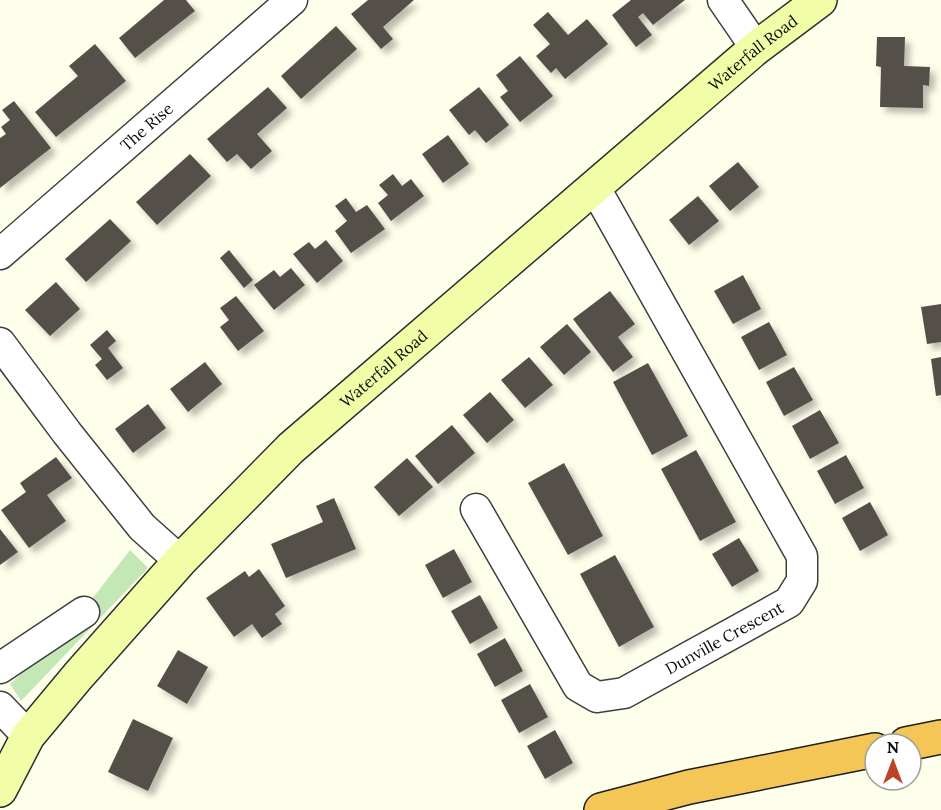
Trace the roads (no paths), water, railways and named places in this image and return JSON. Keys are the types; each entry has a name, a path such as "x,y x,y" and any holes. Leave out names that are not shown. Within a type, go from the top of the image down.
{"highway":[{"path":"923,741 941,737"},
{"path":"600,810 689,787 863,752"}],"street":[{"name":"The Rise","path":"0,254 292,0"},
{"path":"723,0 756,48"},
{"name":"Waterfall Road","path":"0,790 28,736 78,676 180,561 291,448 756,48 820,0"},
{"name":"Dunville Crescent","path":"476,509 578,686 597,697 624,693 789,602 802,581 802,556 595,188"},
{"path":"0,343 67,433 142,527 180,561"},
{"path":"0,668 84,612"},
{"path":"0,707 28,736"}]}
